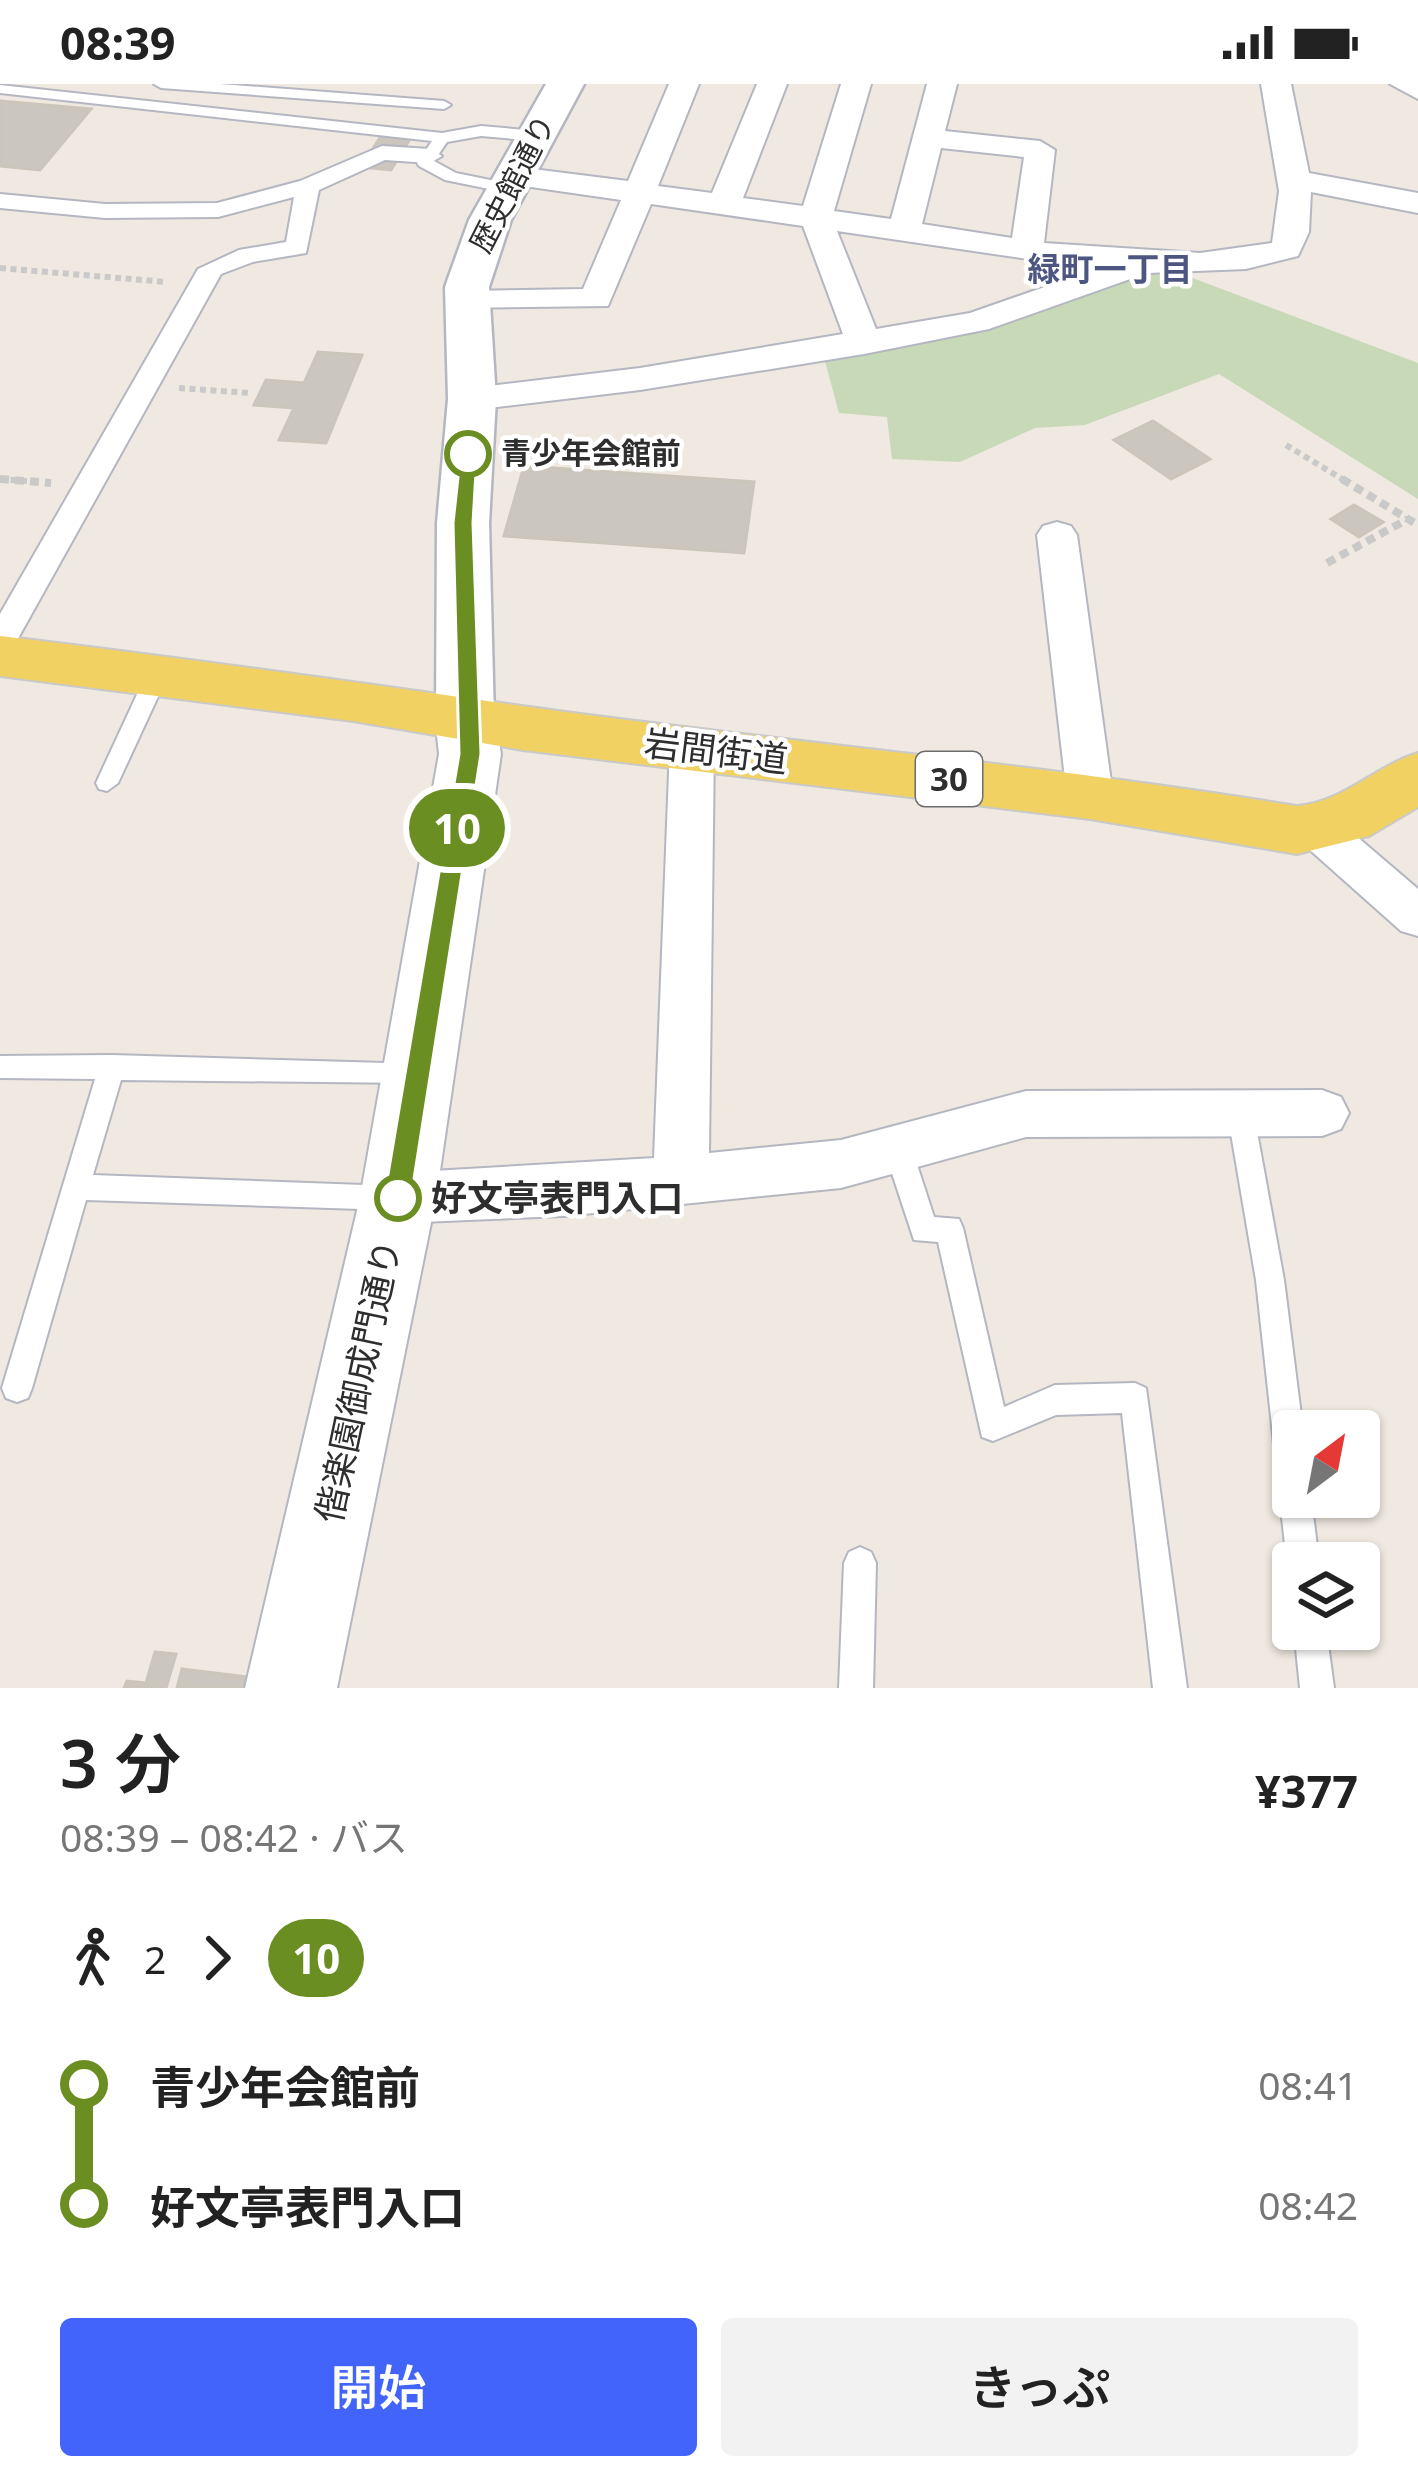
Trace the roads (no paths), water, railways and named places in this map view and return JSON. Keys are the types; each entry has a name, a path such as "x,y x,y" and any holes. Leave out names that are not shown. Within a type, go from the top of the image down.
{"main road":[{"name":"岩間街道","path":"0,656 1090,796 1318,830"},
{"name":"偕楽園御成門通り","path":"290,1688 398,1198 470,754 465,718"},
{"path":"1318,830 1350,820 1418,776"}],"street":[{"name":"歴史館通り","path":"465,718 463,523 472,399 466,301 478,246 565,84"},
{"path":"466,301 596,298 684,84"},
{"path":"724,204 772,84"},
{"path":"856,84 816,218 864,343"},
{"path":"904,231 942,84"},
{"path":"513,182 638,192 1027,249 1150,261 1260,258 1286,249 1295,224 1293,179 1276,84"},
{"path":"1405,84 1418,90"},
{"path":"929,138 1040,150 1027,249"},
{"path":"0,201 105,212 218,210 308,186 382,153 443,143"},
{"path":"1293,179 1418,203"},
{"path":"0,642 212,269 248,255 297,248 308,186"},
{"path":"472,399 640,379 977,322 1150,261"},
{"path":"1058,535 1090,796"},
{"path":"681,1178 692,747"},
{"path":"1318,830 1418,917"},
{"path":"398,1198 564,1191 841,1164 1026,1114 1322,1113"}],"lane":[{"path":"161,84 444,105"},
{"path":"455,84 444,105 443,143 425,163 451,177 513,182"},
{"path":"0,89 443,143 481,131 536,136"},
{"path":"107,783 157,674"},
{"path":"17,1388 112,1066"},
{"path":"0,1067 415,1072"},
{"path":"1240,1110 1270,1280 1285,1410"},
{"path":"897,1146 925,1231 950,1228 993,1426 1055,1400 1135,1398 1170,1688"},
{"path":"76,1187 398,1198"},
{"path":"856,1688 860,1562"},
{"path":"1312,1650 1317,1688"}],"place":[{"name":"青少年会館前","path":"468,454"},
{"name":"好文亭表門入口","path":"398,1198"}],"district":[{"name":"緑町一丁目","path":"1110,269"}]}
